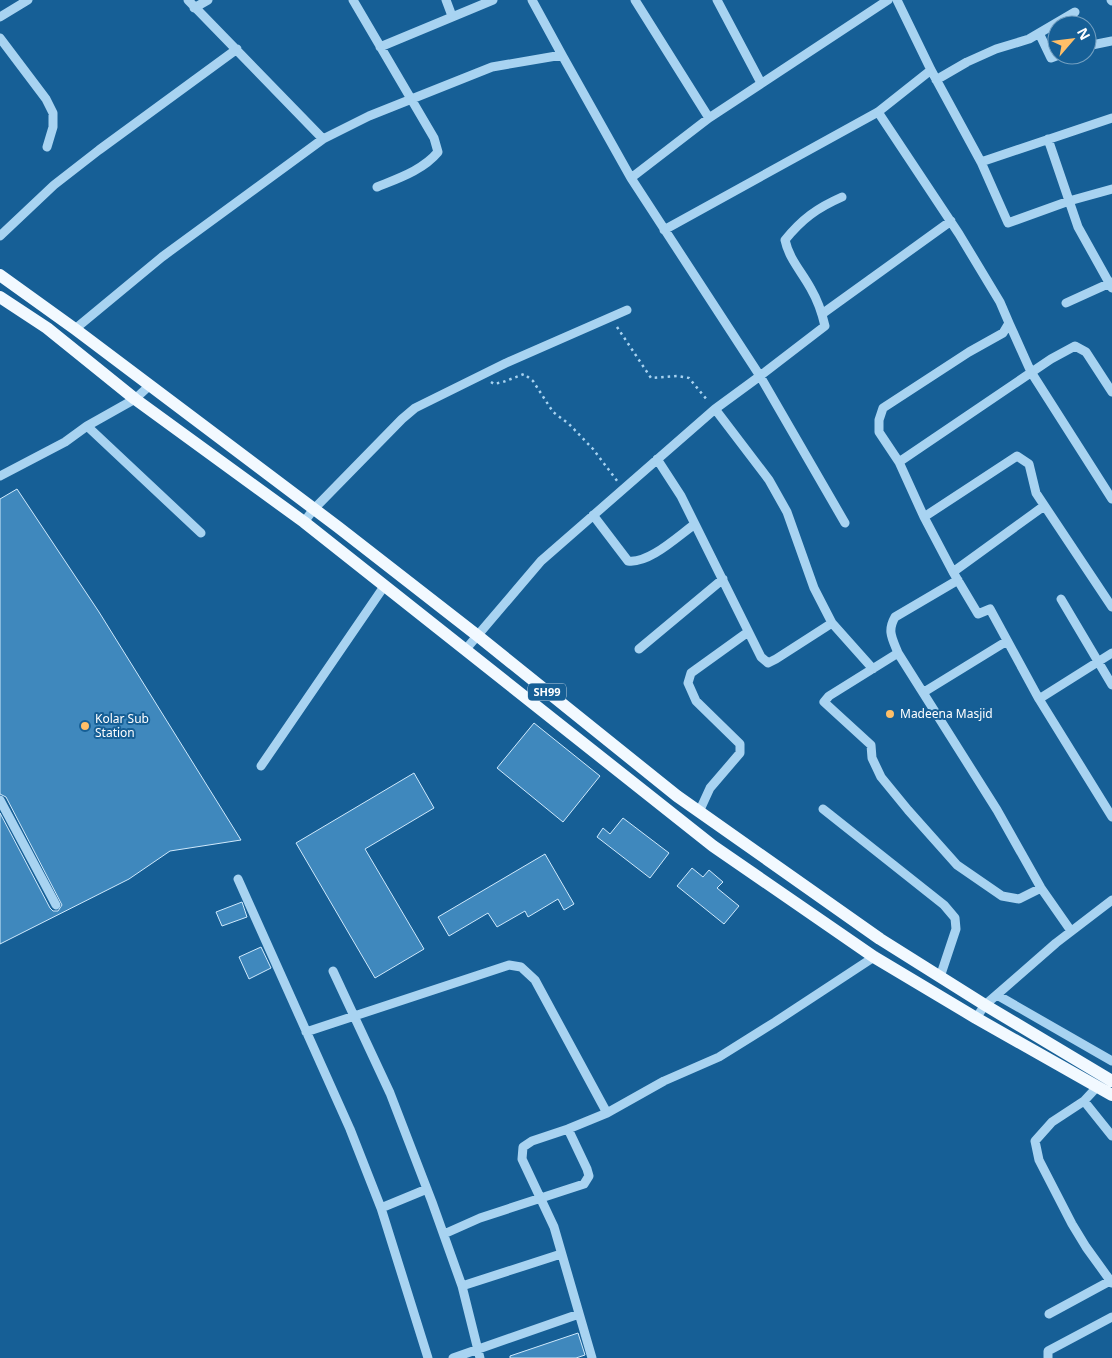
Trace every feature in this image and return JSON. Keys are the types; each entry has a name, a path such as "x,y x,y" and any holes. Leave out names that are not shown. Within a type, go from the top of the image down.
{"main road":[{"name":"SH99","path":"0,275 75,329 478,636 699,812 880,939 1112,1081"},
{"name":"SH99","path":"0,297 47,328 135,399 304,522 714,846 874,957 976,1018 1112,1095"}],"street":[{"path":"188,0 323,139"},
{"path":"194,8 208,0"},
{"path":"354,0 434,138 438,152 431,161 377,187"},
{"path":"446,0 452,16"},
{"path":"380,47 493,0"},
{"path":"532,0 631,178 760,376 845,523"},
{"path":"635,0 709,118"},
{"path":"718,0 761,84"},
{"path":"631,178 709,118 888,0"},
{"path":"897,0 930,70 981,162 1008,223 1112,188"},
{"path":"0,17 23,1"},
{"path":"936,80 967,62 996,49 1029,39 1075,12"},
{"path":"1038,33 1047,50"},
{"path":"0,38 46,99 53,113 53,127 47,147"},
{"path":"1097,44 1112,41"},
{"path":"0,236 54,186 99,150 237,49"},
{"path":"75,329 162,257 323,139 369,116 492,68 562,55"},
{"path":"664,230 878,112 930,70"},
{"path":"878,112 951,221 1000,302 1031,372 1112,499"},
{"path":"981,162 1112,118"},
{"path":"1048,140 1078,227 1111,284 1066,303"},
{"path":"466,649 541,561 715,409 825,326 812,290 788,253 784,240 806,216 821,206 842,197"},
{"path":"822,314 951,221"},
{"path":"304,522 313,510 415,408 484,374 627,310"},
{"path":"1009,323 1003,333 969,352 883,408 879,420 879,432 899,462 924,516 978,614 990,609 1039,699 1112,817"},
{"path":"899,462 1031,372 1075,346 1086,352 1112,392"},
{"path":"0,476 65,442 87,426 135,399 150,386"},
{"path":"715,409 769,480 787,512 814,588 832,623 873,669"},
{"path":"87,426 201,533"},
{"path":"924,516 1017,456 1029,464 1036,493 1112,607"},
{"path":"657,459 681,496 761,657 768,663 832,623"},
{"path":"1044,506 956,576 896,617 890,625 891,636 898,653 997,810 1041,888 1071,931"},
{"path":"593,515 628,561 634,562 649,557 695,524"},
{"path":"639,649 723,579"},
{"path":"261,766 385,585"},
{"path":"1061,599 1112,685"},
{"path":"699,812 710,788 740,753 740,744 696,701 688,683 691,673 748,632"},
{"path":"924,692 1007,641"},
{"path":"898,653 829,696 824,702 871,745 872,758 881,777 957,865 1002,896 1019,899 1041,888"},
{"path":"1039,699 1112,653"},
{"path":"0,800 56,905"},
{"path":"823,809 944,905 955,918 956,929 940,977"},
{"path":"238,879 350,1129 382,1208 428,1358"},
{"path":"976,1018 985,1005 1056,943 1112,900"},
{"path":"592,1358 554,1227 522,1159 523,1147 532,1141 607,1113 664,1081 719,1058 874,957"},
{"path":"306,1032 509,965 520,967 535,980 607,1113"},
{"path":"333,971 390,1093 428,1189 462,1286 479,1354"},
{"path":"997,995 1112,1061"},
{"path":"1049,1314 1112,1281 1086,1247 1072,1224 1039,1160 1035,1141 1052,1122 1084,1100 1098,1087"},
{"path":"1084,1100 1112,1136"},
{"path":"444,1234 480,1218 584,1184 588,1176 587,1169 568,1129"},
{"path":"382,1208 428,1189"},
{"path":"462,1286 561,1254"},
{"path":"453,1358 479,1354 579,1314"},
{"path":"1048,1358 1048,1351 1112,1317"}],"path":[{"path":"610,317 651,378 678,376 689,378 715,409"},
{"path":"484,374 494,384 524,374 533,382 553,412 569,424 593,449 623,489"}],"building":[{"name":"Kolar Sub Station","path":"17,489 99,612 241,840 170,851 129,879 0,944 0,813 50,908 53,911 58,911 62,905 6,797 0,794 0,499"},
{"path":"534,723 600,776 563,822 497,768"},
{"path":"414,773 434,808 365,849 424,949 375,978 296,843"},
{"path":"623,818 669,853 650,878 597,837 603,828 610,834"},
{"path":"545,854 574,904 564,910 558,899 528,917 525,911 497,927 488,913 449,936 438,917"},
{"path":"692,868 703,877 709,870 723,882 717,888 739,906 724,924 677,886"},
{"path":"242,902 247,917 222,926 216,912"},
{"path":"261,947 271,968 249,979 239,957"},
{"path":"578,1333 585,1355 576,1358 510,1358 510,1356"}],"place":[{"name":"Madeena Masjid","path":"890,714"},
{"name":"Kolar Sub Station","path":"85,726"}]}
